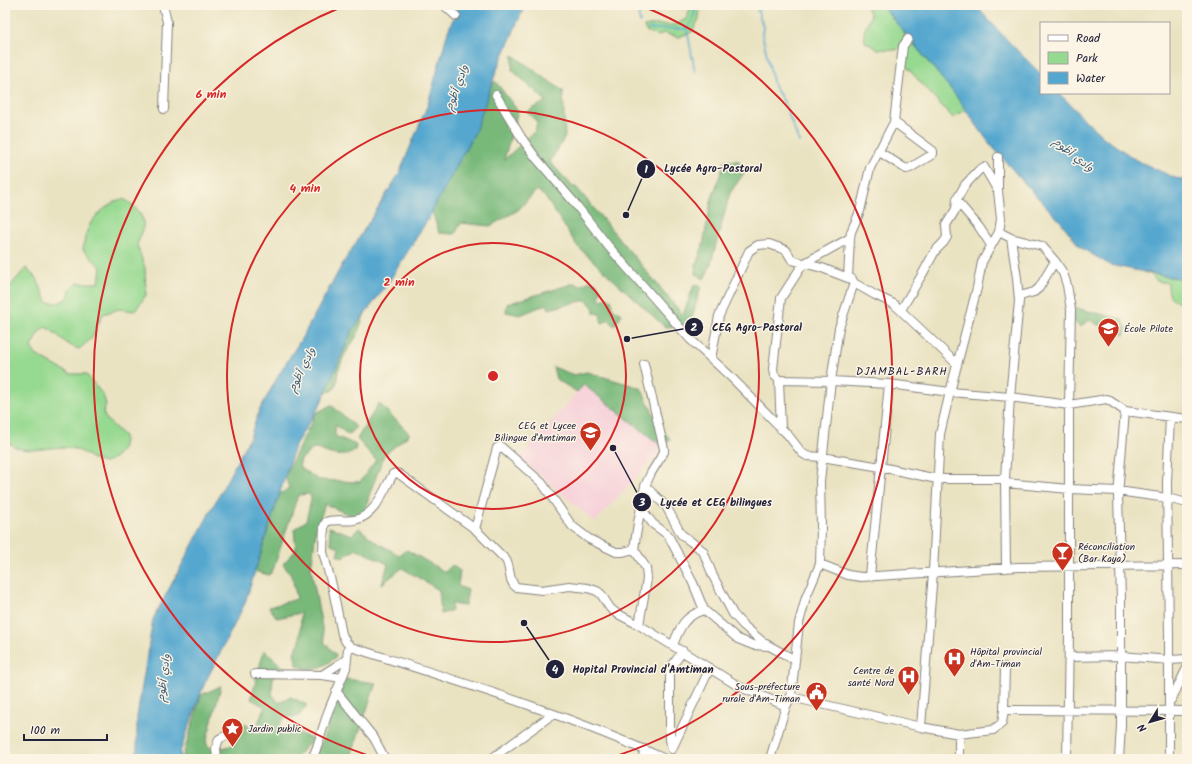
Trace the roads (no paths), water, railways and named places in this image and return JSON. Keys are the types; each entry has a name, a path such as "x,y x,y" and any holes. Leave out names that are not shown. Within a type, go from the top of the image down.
{"street":[{"path":"163,5 167,22 164,109"},
{"path":"444,5 456,16"},
{"path":"770,759 786,706 792,697 799,622 806,597 820,564 820,481 822,457 839,328 851,280 851,232 860,211 870,168 894,122 903,46 908,39"},
{"path":"496,95 521,137 536,158 614,253 690,339 782,429 804,455 881,467 937,479 1005,481 1069,489 1118,491 1167,498 1187,503"},
{"path":"878,151 908,169 933,154 933,152 894,122"},
{"path":"921,727 933,572 940,434 977,288 982,262 999,232 1001,219 998,192 998,156"},
{"path":"901,310 935,251 947,237 946,226 956,209 956,201 965,185 979,170 984,167 998,192"},
{"path":"956,201 979,227 991,245"},
{"path":"999,232 1011,238 1042,246 1055,261 1063,273 1068,285 1071,310 1067,759"},
{"path":"850,238 803,264 780,300 773,369 774,376 779,380 889,384 1069,405 1107,399 1125,411 1187,419"},
{"path":"1006,568 1005,481 1010,397 1020,296 1011,238"},
{"path":"711,360 719,316 749,251 758,245 769,244 786,250 792,260 822,268 851,280 875,295 894,304 957,364"},
{"path":"1020,296 1034,292 1039,288 1055,261"},
{"path":"639,625 647,578 646,568 634,549 640,507 645,486 664,452 644,364"},
{"path":"779,380 782,429"},
{"path":"870,576 889,384"},
{"path":"1119,759 1121,656 1118,491 1125,411"},
{"path":"1169,759 1170,660 1167,498 1170,417"},
{"path":"475,530 497,448 500,446 542,483 572,526 589,539 616,552 634,549"},
{"path":"710,668 666,759 553,714 351,647 346,642 342,634 323,552 324,526 326,522 331,520 354,520 362,518 370,513 393,474 399,474 475,530 506,560 512,585 516,587 542,590 569,586 588,588 601,594 610,608 616,613 673,645 683,651 710,668 740,687 786,706"},
{"path":"645,486 666,506 681,534 703,551 713,576 733,614 743,626 772,647 795,660"},
{"path":"640,507 653,524 668,535 693,583 704,610 738,639 753,645 772,647"},
{"path":"820,564 855,576 1006,568 1187,566"},
{"path":"673,645 680,625 694,613 704,610"},
{"path":"312,759 342,678 348,649 351,647"},
{"path":"672,749 670,740 670,671 683,651"},
{"path":"1069,657 1121,656 1170,660 1187,659"},
{"path":"322,676 347,658"},
{"path":"792,697 921,727 959,734 993,730 1002,723 1004,710 1005,667"},
{"path":"1170,702 1187,668"},
{"path":"255,674 342,678"},
{"path":"1181,681 1187,688"},
{"path":"336,691 374,738 385,759"},
{"path":"1004,710 1187,711"},
{"path":"491,759 553,714"},
{"path":"217,759 216,748 219,739 231,733"},
{"path":"959,734 959,759"},
{"path":"642,759 644,749"}],"water":[{"name":"وادي أظوم","path":"459,5 525,5 496,72 475,132 428,219 386,286 352,331 320,405 295,445 245,603 203,687 180,752 181,759 137,759 137,717 153,619 250,437 259,411 281,371 303,336 342,265 399,174 428,104 448,31"},
{"name":"وادي أظوم","path":"882,5 975,5 1040,73 1040,94 1060,94 1103,137 1136,160 1175,178 1187,180 1187,279 1110,265 1080,247 1061,222 990,144 953,92"}],"waterway":[{"path":"639,5 638,12 640,23"},
{"path":"695,72 687,29 693,19 696,5"},
{"path":"756,5 763,27 762,34 774,86 783,100 799,142"},
{"path":"648,29 687,29"}],"place":[{"name":"Lycée Agro-Pastoral","path":"626,215"},
{"name":"CEG Agro-Pastoral","path":"627,339"},
{"name":"École Pilote","path":"1108,348"},
{"name":"Lycée et CEG bilingues","path":"613,448"},
{"name":"CEG et Lycee Bilingue d'Amtiman","path":"591,452"},
{"name":"Réconciliation (Bar Kaya)","path":"1062,572"},
{"name":"Hopital Provincial d'Amtiman","path":"524,623"},
{"name":"Hôpital provincial d'Am-Timan","path":"955,678"},
{"name":"Centre de santé Nord","path":"909,696"},
{"name":"Sous-préfecture rurale d'Am-Timan","path":"816,712"},
{"name":"Jardin public","path":"232,748"}],"district":[{"name":"DJAMBAL-BARH","path":"902,372"}]}
